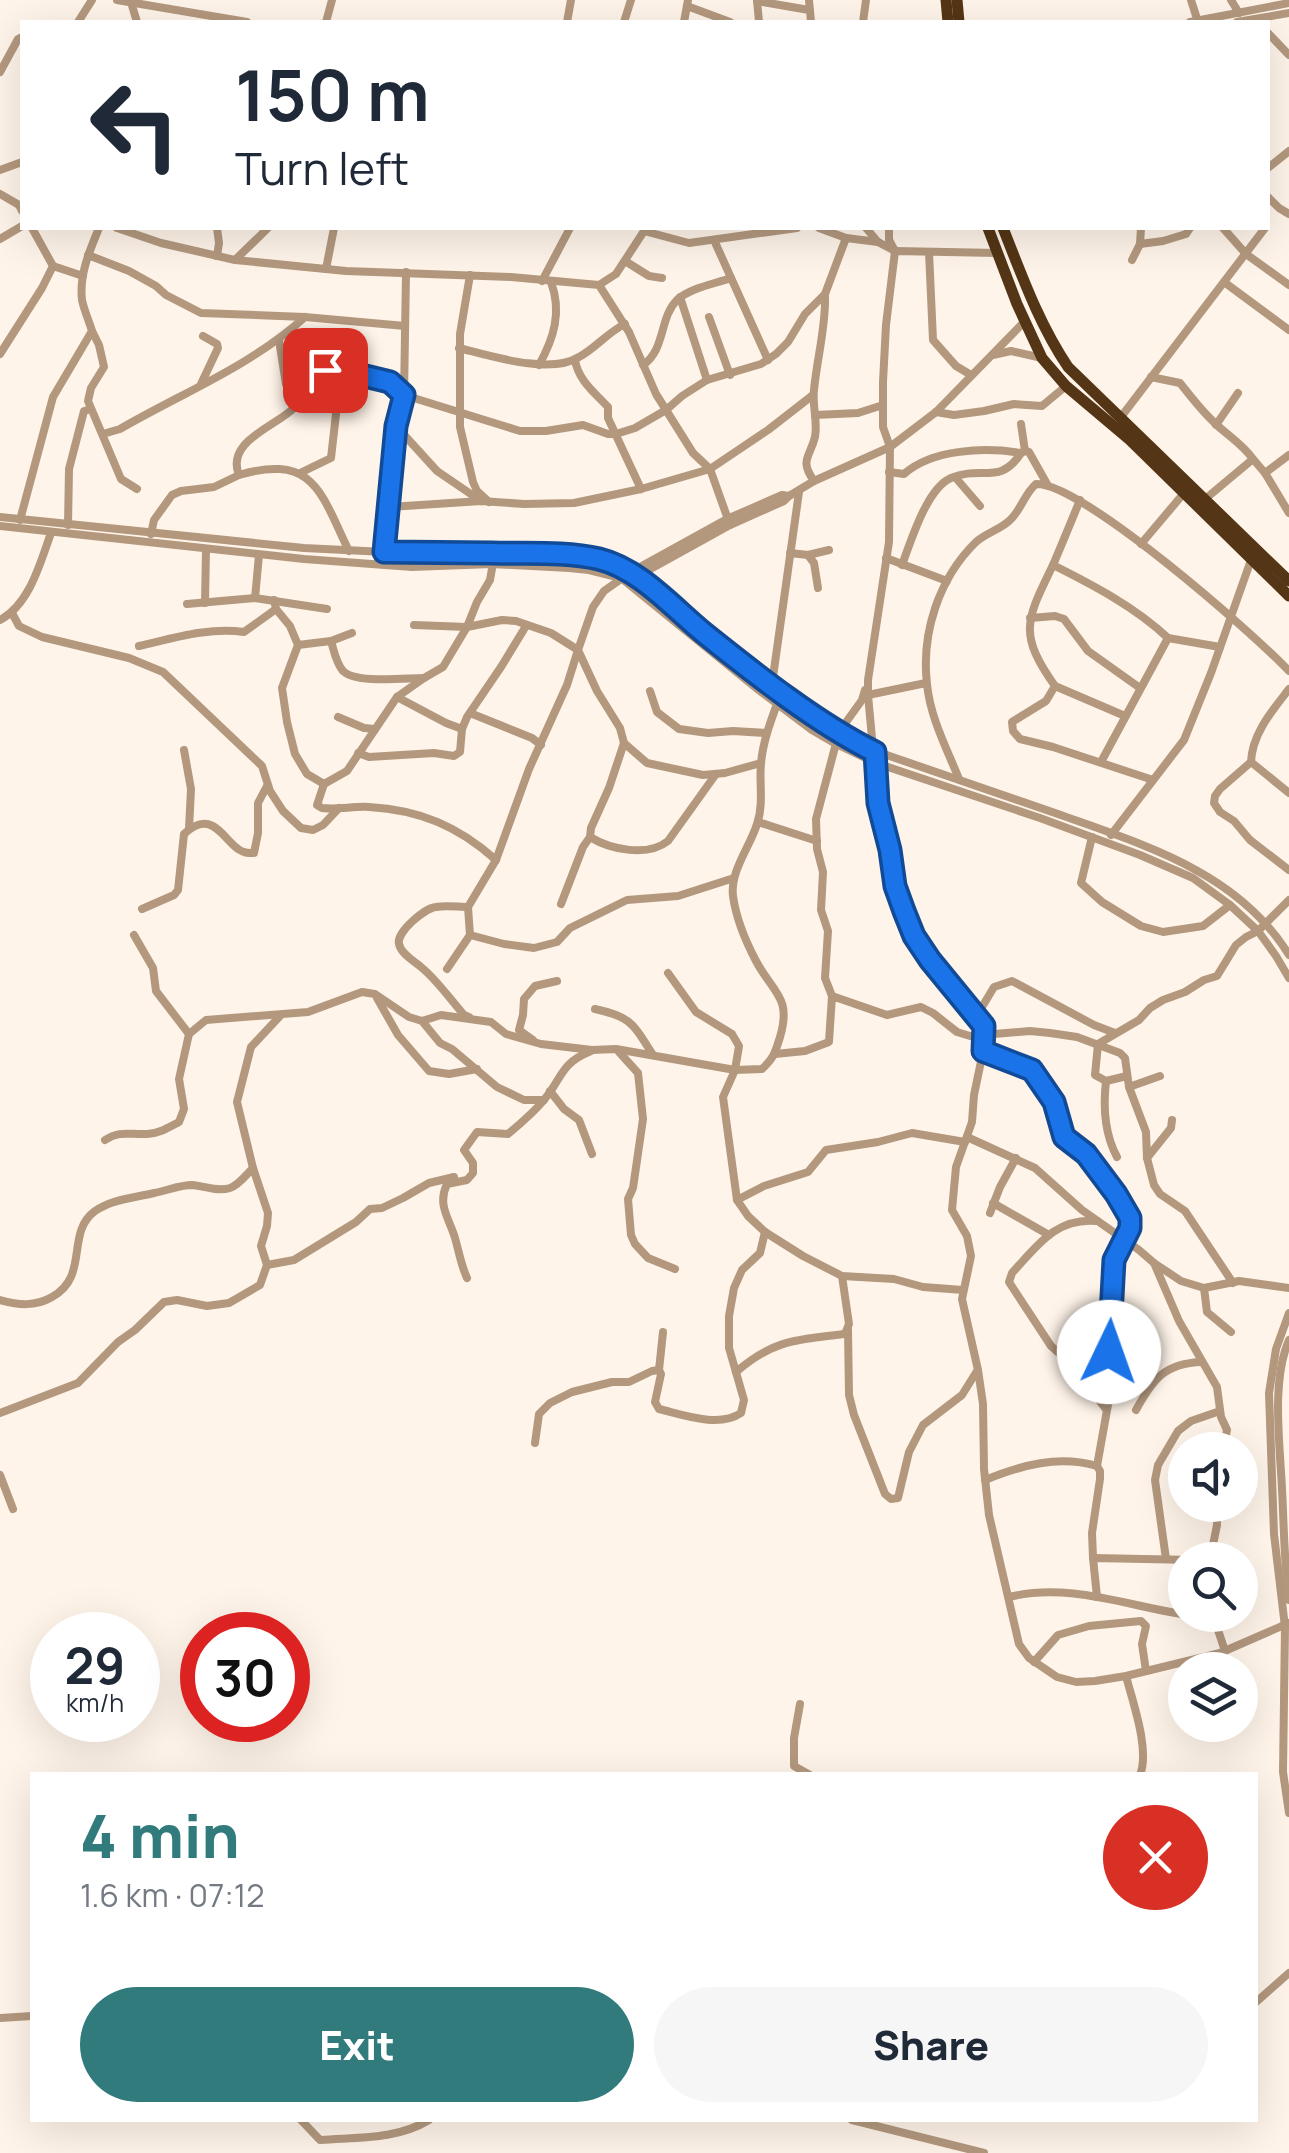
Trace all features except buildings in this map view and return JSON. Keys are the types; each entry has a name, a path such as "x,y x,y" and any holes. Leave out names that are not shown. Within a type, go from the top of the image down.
{"highway":[{"path":"989,230 1042,358 1066,386 1130,440 1289,596"},
{"path":"1004,230 1030,298 1068,367 1289,581"},
{"path":"1017,304 1030,298"}],"street":[{"path":"117,0 235,20"},
{"path":"1231,0 1238,18 1289,3"},
{"path":"757,1 809,5"},
{"path":"687,3 725,20"},
{"path":"1260,20 1289,12"},
{"path":"1270,35 1289,55"},
{"path":"0,72 20,38"},
{"path":"1270,199 1289,214"},
{"path":"1270,220 1279,208"},
{"path":"33,230 53,266 83,276"},
{"path":"98,230 88,254 82,300 104,367 88,395 121,479 137,489"},
{"path":"123,230 235,260 346,272 511,277 599,286 616,274 644,230"},
{"path":"217,230 217,256"},
{"path":"235,260 266,230"},
{"path":"326,269 334,230"},
{"path":"538,365 550,345 556,322 557,306 546,281 569,230"},
{"path":"648,230 689,243 783,230"},
{"path":"824,230 846,238 878,242 895,251 997,253"},
{"path":"868,230 878,242"},
{"path":"775,1054 805,1051 829,1042 832,996 825,978 828,930 821,910 823,872 816,819 839,732 862,700 868,680 889,542 890,447 883,427 883,405 886,325 895,251 888,240 888,230"},
{"path":"1132,260 1140,244 1141,230"},
{"path":"1140,244 1163,241 1189,230"},
{"path":"1225,230 1246,254 1289,285"},
{"path":"1121,417 1263,230"},
{"path":"239,475 238,454 247,442 294,409 325,370 332,368 390,382 404,395 520,431 583,425 616,434 635,428 707,380 761,364 788,342 825,294 846,238"},
{"path":"714,240 768,360"},
{"path":"928,252 933,340 956,366 971,375"},
{"path":"88,254 129,271 202,313 405,326"},
{"path":"626,261 650,276 662,278"},
{"path":"0,354 53,266"},
{"path":"384,552 396,426 404,395 406,272"},
{"path":"470,275 459,348 460,427 473,482 485,501"},
{"path":"642,365 655,354 670,308 680,297 731,278"},
{"path":"1224,282 1289,330"},
{"path":"599,286 625,324 666,410 694,453 710,469 729,522"},
{"path":"814,481 805,464 815,437 813,395 826,312 825,294"},
{"path":"680,297 707,380"},
{"path":"103,434 120,429 200,386 279,340 305,317"},
{"path":"709,317 730,375"},
{"path":"447,970 470,935 468,908 496,860 567,685 593,607 604,591 782,495 794,494 890,447 936,412 1025,322"},
{"path":"459,348 538,365 575,360 625,324"},
{"path":"20,520 53,397 92,332"},
{"path":"200,386 218,348 203,336"},
{"path":"279,340 286,384"},
{"path":"990,356 1012,352 1042,358"},
{"path":"575,360 576,371 608,407 608,418 641,488"},
{"path":"300,472 331,458 342,370"},
{"path":"1152,377 1180,383 1216,425 1244,446 1289,512"},
{"path":"936,412 954,415 1014,404 1042,406 1066,386"},
{"path":"1216,425 1238,393"},
{"path":"390,507 485,501 574,503 641,488 710,469 813,395"},
{"path":"815,415 858,413 883,405"},
{"path":"68,525 69,469 84,411 91,409"},
{"path":"902,565 917,524 942,484 955,477 1009,469 1023,452 1021,424"},
{"path":"396,426 437,471 485,501"},
{"path":"889,472 904,474 938,458 974,451 1029,452 1047,484"},
{"path":"1265,473 1289,455"},
{"path":"1204,500 1254,459"},
{"path":"150,534 154,520 172,495 181,490 214,487 239,475 272,468 300,472 313,481 354,562"},
{"path":"955,477 980,506"},
{"path":"959,780 926,683 930,624 953,569 979,539 1010,521 1036,484 1047,484 1080,500 1142,544 1289,670"},
{"path":"1142,544 1184,493"},
{"path":"772,684 794,494"},
{"path":"1080,500 1034,602 1030,630 1039,663 1055,686 1125,716"},
{"path":"0,517 206,549 412,567 492,564 589,570 622,578 777,704 836,744 876,764 1092,837 1193,878 1261,928 1289,978"},
{"path":"0,526 51,533 150,534 304,548 601,560 634,574 706,634 839,732 875,752 1176,858 1224,885 1289,956"},
{"path":"0,620 12,614 25,598 51,533"},
{"path":"205,603 206,549"},
{"path":"790,554 829,550"},
{"path":"254,598 259,554"},
{"path":"494,554 490,580 443,667 397,697 347,771 324,784 316,804 331,809 366,806 408,812 447,824 496,860"},
{"path":"808,555 814,562 818,588"},
{"path":"886,558 947,581"},
{"path":"1104,842 1184,740 1250,560"},
{"path":"1053,565 1154,625 1168,638 1220,647"},
{"path":"187,604 254,598 326,610"},
{"path":"275,604 298,645 282,688 295,754 307,774 324,784"},
{"path":"140,646 188,634 244,632 275,604"},
{"path":"12,614 19,626 42,637 128,658 163,672 262,766 267,786 282,811 301,828 313,830 324,825 339,808"},
{"path":"1030,618 1064,619 1088,651 1140,688"},
{"path":"414,625 467,627 502,620 551,633 578,650 597,692 620,728 624,743 609,788 561,904"},
{"path":"358,754 369,758 434,753 454,756 460,752 462,729 470,713 526,626"},
{"path":"298,645 331,641 352,633"},
{"path":"1101,762 1168,638"},
{"path":"331,641 344,672 357,678 424,678"},
{"path":"868,680 878,803 895,886 914,936 984,1026 972,1122 956,1166 952,1210 967,1236 971,1256 962,1299 983,1404 988,1515 1019,1644 1034,1662 1058,1678 1076,1682 1146,1672 1225,1651 1287,1625"},
{"path":"868,696 926,683"},
{"path":"1055,686 1046,701 1012,722 1020,739 1153,780"},
{"path":"1289,689 1257,734 1251,762 1220,788 1214,803 1250,840 1289,870"},
{"path":"650,691 657,712 679,729 708,734 766,733"},
{"path":"397,697 462,729"},
{"path":"422,1021 441,1014 490,1022 506,1034 541,1044 592,1050 616,1048 735,1070 762,1070 773,1059 786,1017 780,996 757,964 732,894 734,878 758,822 761,764 766,733 777,704"},
{"path":"470,713 541,744"},
{"path":"338,717 375,730"},
{"path":"624,743 648,763 702,774 761,764"},
{"path":"184,750 191,789 189,829"},
{"path":"1251,762 1289,793"},
{"path":"590,837 624,848 658,849 668,841 716,774"},
{"path":"142,909 178,890 184,834 189,829 217,827 240,850 254,854 258,803 267,786"},
{"path":"758,822 817,841"},
{"path":"1092,837 1081,883 1102,902 1141,926 1162,932 1203,926 1230,905"},
{"path":"470,935 534,948 557,942 570,928 628,900 678,896 734,878"},
{"path":"1098,1044 1139,1020 1163,1000 1217,976 1236,945 1261,928 1289,900"},
{"path":"468,908 436,906 425,910 406,928 399,945 464,1014 480,1021"},
{"path":"134,935 153,968 156,991 189,1034"},
{"path":"668,973 696,1012 732,1034 738,1046 735,1070 724,1097 737,1200 748,1216 765,1232 842,1276 963,1290"},
{"path":"976,1017 994,987 1012,980 1094,1026 1115,1033"},
{"path":"541,1044 518,1030 524,1016 524,998 535,986 557,981"},
{"path":"104,1140 116,1133 162,1132 180,1122 184,1109 179,1078 189,1034 206,1020 308,1012 362,992 375,994 422,1021 440,1043 512,1095 524,1100 545,1100"},
{"path":"375,994 398,1035 429,1072 477,1070"},
{"path":"832,996 888,1015 920,1008 934,1013 956,1032 970,1036 1030,1031 1076,1037 1120,1053 1125,1058 1129,1087 1146,1132 1146,1158 1154,1186 1186,1211 1233,1283"},
{"path":"595,1008 631,1021 653,1055"},
{"path":"2,1410 78,1383 164,1302 177,1300 206,1306 229,1303 260,1284 268,1265 261,1246 268,1213 236,1102 251,1048 280,1016"},
{"path":"1098,1044 1095,1075 1106,1081 1127,1076"},
{"path":"616,1048 638,1072 642,1119 628,1200 631,1235 648,1258 675,1268"},
{"path":"467,1278 452,1228 445,1218 442,1198 447,1184 466,1180 473,1173 473,1163 464,1150 482,1130 508,1134 545,1100 566,1066 592,1050"},
{"path":"983,1051 1032,1070 1054,1102 1064,1137 1086,1154 1130,1218 1130,1228 1114,1260 1109,1399 1097,1466 1100,1479 1092,1533 1097,1597"},
{"path":"1129,1087 1160,1076"},
{"path":"1106,1081 1102,1101 1117,1157"},
{"path":"550,1091 578,1120 592,1154"},
{"path":"1146,1158 1171,1128 1172,1120"},
{"path":"737,1200 764,1186 808,1172 826,1150 912,1133 966,1139 1035,1168 1097,1222 1181,1281 1204,1288 1252,1282 1289,1288"},
{"path":"990,1213 1016,1158"},
{"path":"0,1300 26,1305 44,1302 67,1286 74,1272 81,1229 98,1209 121,1199 181,1186 220,1190 235,1187 253,1168"},
{"path":"268,1265 294,1260 370,1209 382,1208 428,1183 473,1173"},
{"path":"993,1203 1048,1235"},
{"path":"1097,1222 1070,1222 1048,1235 1012,1273 1009,1282 1051,1346 1069,1362 1106,1410"},
{"path":"663,1332 656,1407 721,1420 741,1413 744,1405 728,1348 729,1316 734,1288 742,1270 760,1253 765,1232"},
{"path":"1154,1263 1179,1321 1217,1387 1227,1432"},
{"path":"842,1276 850,1324 849,1395 884,1494 891,1499 898,1498 909,1452 923,1425 962,1394 978,1370"},
{"path":"1204,1288 1207,1312 1231,1332"},
{"path":"1289,1313 1276,1350 1269,1393 1274,1534 1279,1594 1287,1625 1283,1772 1289,1813"},
{"path":"736,1372 756,1354 773,1346 846,1334 848,1330"},
{"path":"1289,1340 1278,1381 1289,1600"},
{"path":"1136,1410 1162,1374 1183,1362 1202,1362"},
{"path":"535,1442 538,1414 550,1403 572,1392 612,1382 630,1382 659,1370"},
{"path":"1093,1558 1166,1559 1156,1480 1158,1465 1178,1432 1191,1420 1220,1411"},
{"path":"986,1480 1035,1463 1060,1460 1097,1466"},
{"path":"0,1475 14,1510"},
{"path":"1009,1596 1026,1592 1097,1597 1168,1612"},
{"path":"1034,1662 1058,1635 1089,1626 1141,1621 1146,1626 1142,1644 1146,1672"},
{"path":"1218,1632 1225,1651"},
{"path":"1126,1676 1143,1748 1141,1772"},
{"path":"800,1704 794,1766 805,1772"},
{"path":"1258,2000 1289,1973"},
{"path":"0,2018 30,2016"},
{"path":"303,2122 320,2140 375,2138 426,2122"},
{"path":"860,2122 984,2153"}],"route":[{"path":"325,370 332,368 390,382 404,395 396,426 384,552 572,556 601,560 631,572 729,653 809,712 875,752 878,803 895,886 914,936 984,1026 983,1051 1032,1070 1054,1102 1064,1137 1086,1154 1130,1218 1130,1228 1114,1260 1109,1352"}]}
